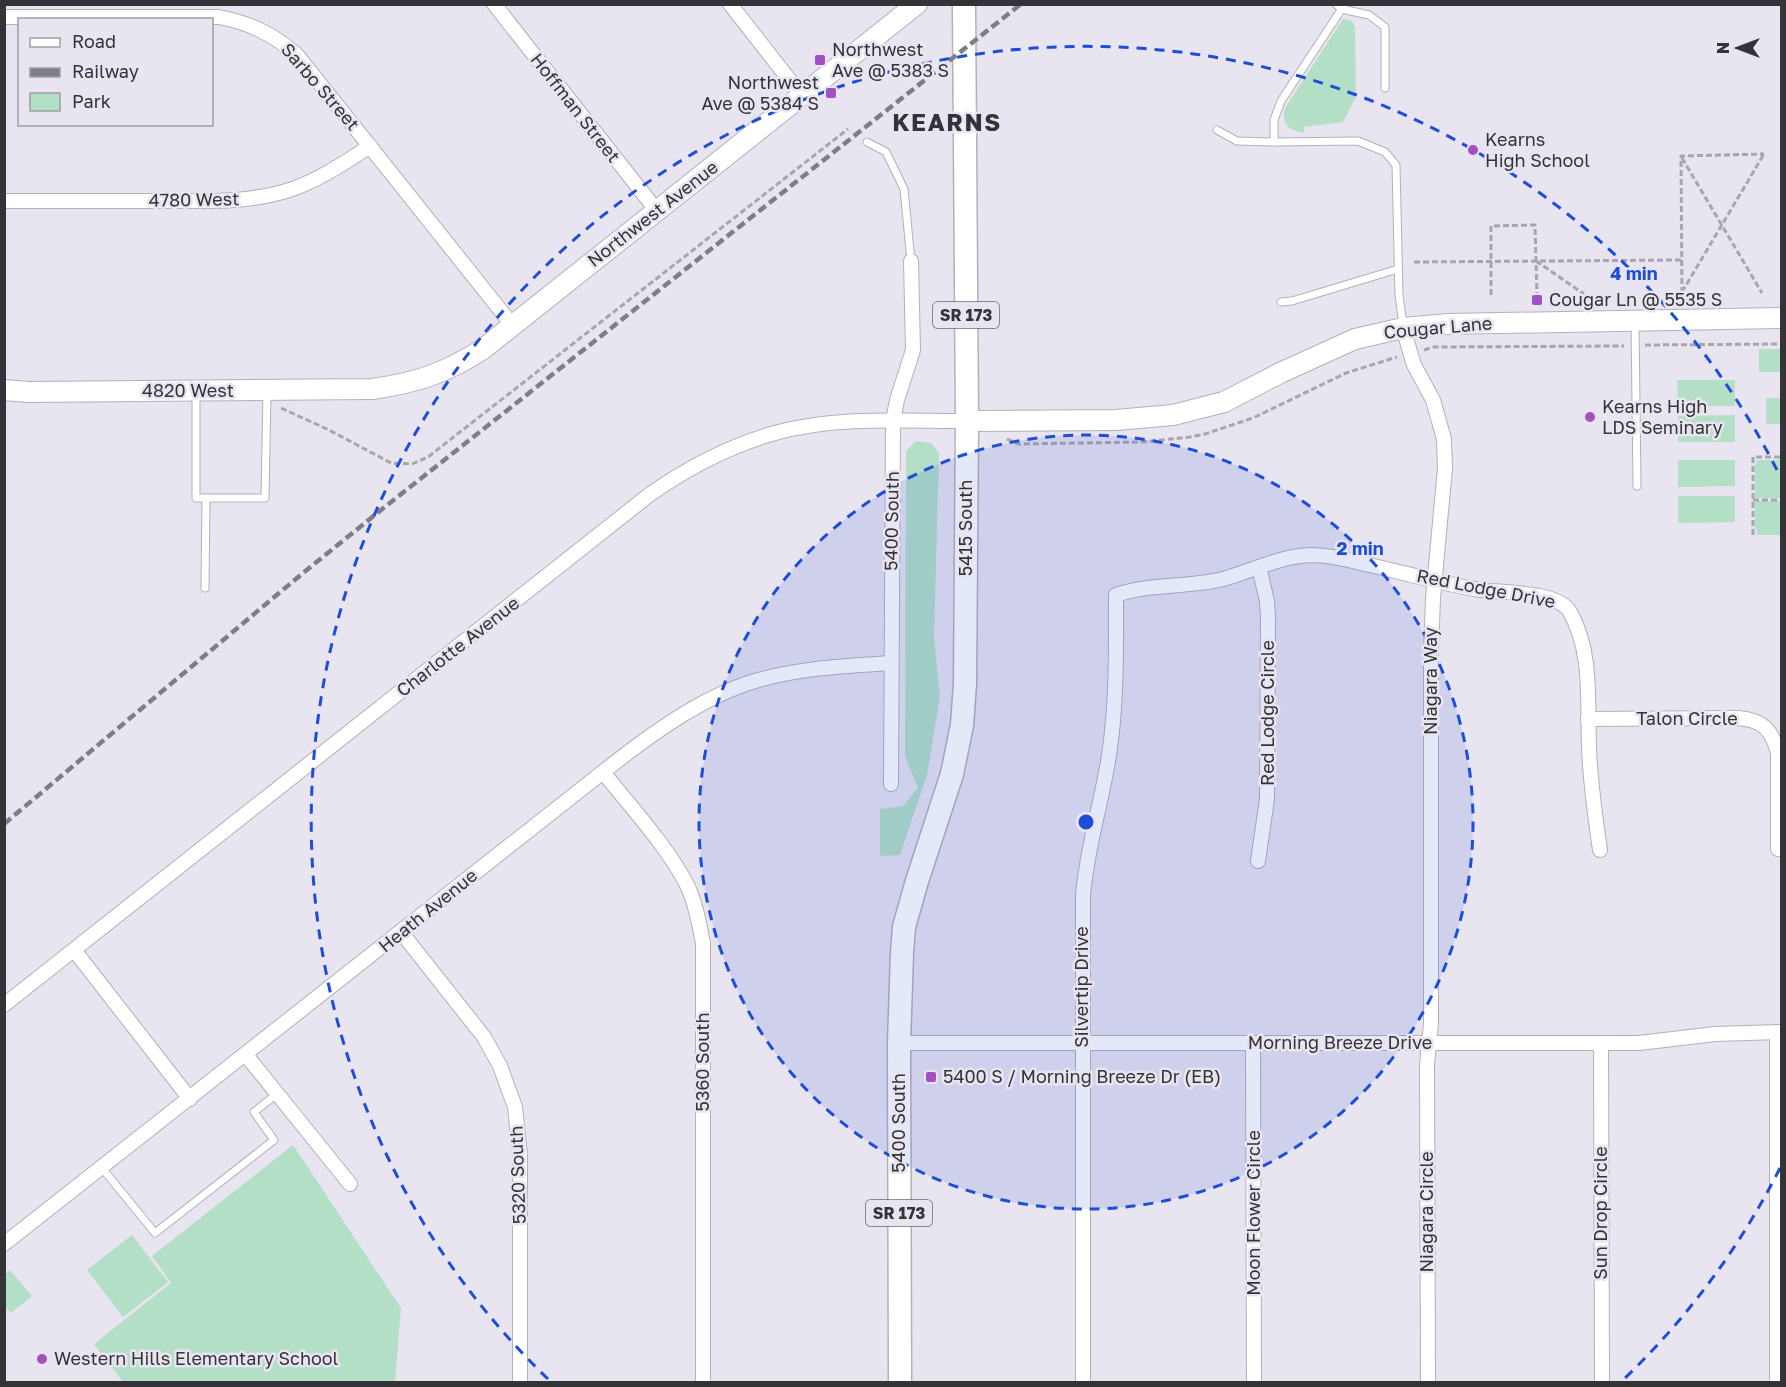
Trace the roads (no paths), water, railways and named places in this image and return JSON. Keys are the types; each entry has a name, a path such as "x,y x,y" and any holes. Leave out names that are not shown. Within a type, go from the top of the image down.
{"main road":[{"name":"5415 South","path":"899,1043 904,927 952,774 962,725 965,684 967,421 964,4"},
{"name":"5400 South","path":"899,1043 900,1383"}],"street":[{"name":"Hoffman Street","path":"494,4 657,211"},
{"path":"730,4 802,96"},
{"name":"Northwest Avenue","path":"372,389 419,381 441,373 483,349 917,4"},
{"name":"Sarbo Street","path":"4,17 199,10 240,21 276,37 297,55 513,326"},
{"name":"4780 West","path":"4,201 239,201 266,197 318,180 370,146"},
{"name":"5400 South","path":"891,784 893,421 897,400 913,350 911,261"},
{"name":"Cougar Lane","path":"967,421 1116,420 1173,415 1224,402 1354,339 1403,328 1448,324 1782,318"},
{"name":"Niagara Way","path":"1403,328 1414,365 1433,400 1444,439 1445,468 1431,652 1429,1043"},
{"name":"4820 West","path":"4,390 29,392 196,391 267,398 372,389"},
{"name":"Charlotte Avenue","path":"4,1005 674,477 729,449 777,433 830,424 967,421"},
{"name":"Red Lodge Drive","path":"1116,595 1131,590 1187,586 1223,579 1293,557 1311,555 1329,556 1478,590 1546,597 1561,602 1569,610 1577,627 1588,680 1588,719"},
{"name":"Red Lodge Circle","path":"1258,861 1267,799 1269,616 1259,567"},
{"name":"Silvertip Drive","path":"1083,1383 1083,895 1086,864 1101,801 1114,718 1116,595"},
{"name":"Heath Avenue","path":"4,1244 603,772 667,725 704,702 753,681 818,668 891,663"},
{"name":"Talon Circle","path":"1588,719 1738,718 1760,723 1775,739 1778,753 1778,849"},
{"path":"1588,719 1591,777 1600,850"},
{"name":"5360 South","path":"603,772 665,851 687,885 696,909 703,944 703,1383"},
{"name":"5320 South","path":"401,932 484,1037 500,1066 515,1107 520,1154 520,1383"},
{"path":"74,950 190,1099"},
{"path":"1777,1383 1779,1032"},
{"name":"Morning Breeze Drive","path":"899,1043 1639,1043 1715,1034 1779,1032"},
{"name":"Moon Flower Circle","path":"1253,1043 1254,1383"},
{"name":"Niagara Circle","path":"1428,1383 1427,1065 1429,1043"},
{"name":"Sun Drop Circle","path":"1601,1043 1602,1383"},
{"path":"246,1055 350,1184"}],"lane":[{"path":"1274,142 1274,120 1281,101 1341,6 1369,15 1385,27 1385,88"},
{"path":"1217,130 1237,141 1358,141 1385,152 1396,165 1399,295 1403,328"},
{"path":"867,142 886,152 904,189 911,261"},
{"path":"1281,302 1292,301 1398,269"},
{"path":"1635,320 1637,486"},
{"path":"196,391 196,498 266,498 267,398"},
{"path":"205,588 206,498"},
{"path":"102,1168 155,1233 274,1140 254,1112 277,1094"}],"railway":[{"path":"4,824 381,510 1021,4"}],"place":[{"name":"Northwest Ave @ 5383 S","path":"820,60"},
{"name":"Northwest Ave @ 5384 S","path":"831,93"},
{"name":"Kearns High School","path":"1473,150"},
{"name":"Cougar Ln @ 5535 S","path":"1537,300"},
{"name":"Kearns High LDS Seminary","path":"1590,417"},
{"name":"5400 S / Morning Breeze Dr (EB)","path":"931,1077"},
{"name":"Western Hills Elementary School","path":"42,1359"}],"district":[{"name":"KEARNS","path":"947,123"}]}
